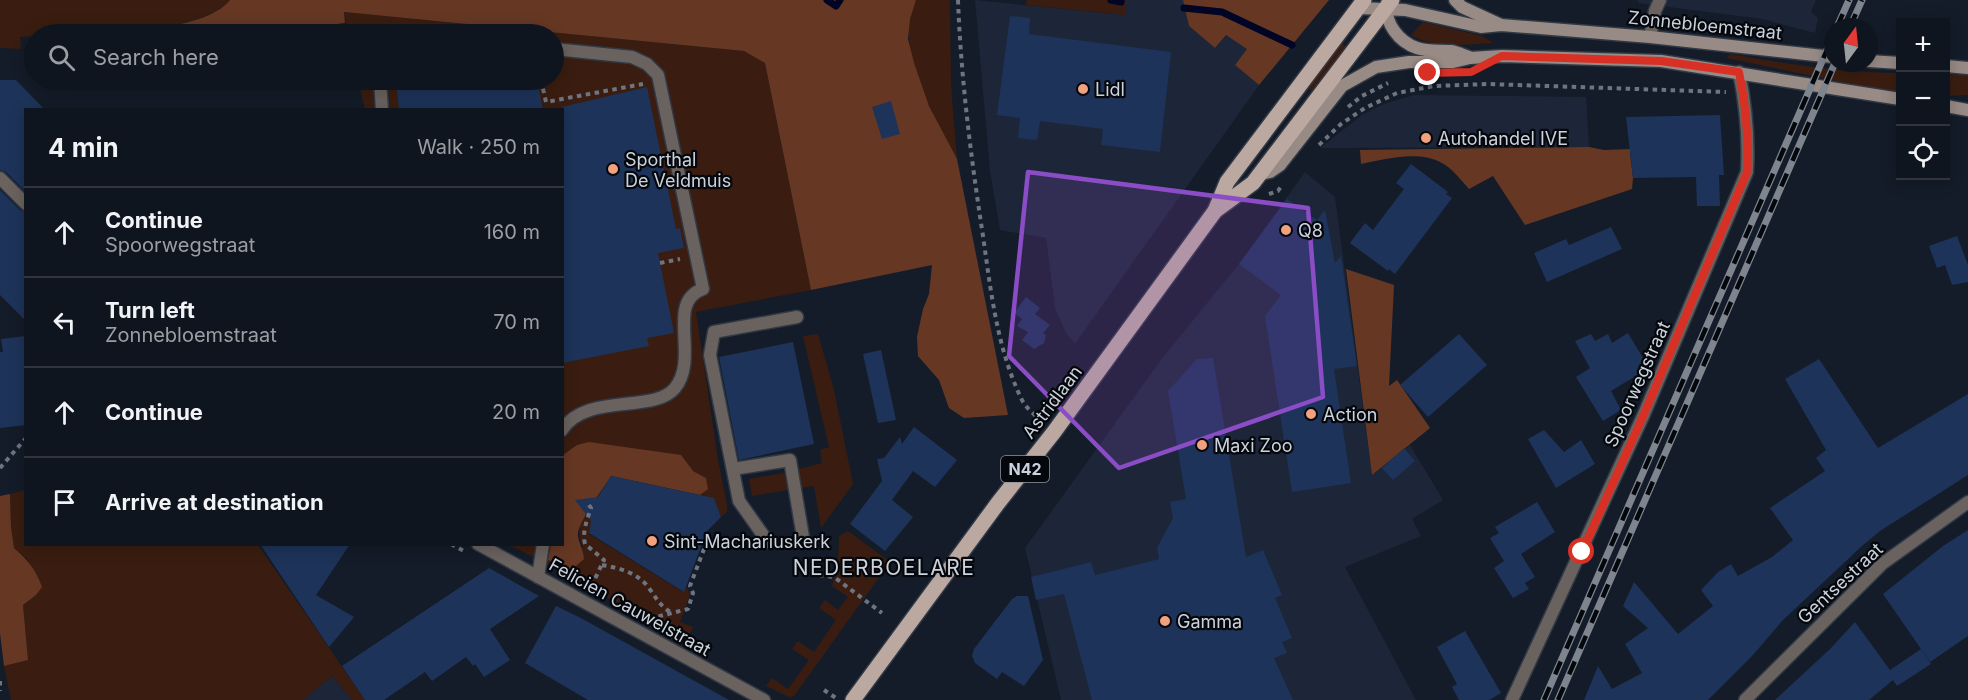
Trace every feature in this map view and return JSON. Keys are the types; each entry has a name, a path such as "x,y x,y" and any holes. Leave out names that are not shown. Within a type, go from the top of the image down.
{"main road":[{"path":"1455,0 1462,6 1501,25"},
{"path":"1389,3 1393,29 1410,45 1429,50 1453,51 1470,58"},
{"name":"Zonnebloemstraat","path":"1362,4 1389,3 1405,10 1481,27 1501,25 1650,37 1824,56"},
{"name":"Astridlaan","path":"1215,211 1253,183 1261,174 1389,3"},
{"name":"Astridlaan","path":"853,700 998,503 1054,432 1215,211 1227,182 1362,4"},
{"path":"1261,174 1270,172 1280,165 1342,86 1376,67 1409,62 1453,62 1470,58 1502,56 1650,60 1739,72 1896,98"},
{"path":"1878,62 1896,63"},
{"path":"1950,66 1968,68"},
{"path":"1950,107 1968,110"}],"street":[{"path":"1650,37 1655,11 1660,0"},
{"path":"564,50 632,57 647,64 658,75 703,289 687,300 683,313 686,348 684,371 673,391 659,398 583,412 567,422 564,427"},
{"name":"Spoorwegstraat","path":"1512,700 1644,414 1747,172 1749,142 1739,72"},
{"path":"381,90 382,108"},
{"path":"0,177 24,202"},
{"path":"768,542 739,501 710,355 714,332 797,317"},
{"path":"733,469 790,460 803,537"},
{"name":"Gentsestraat","path":"1745,700 1882,564 1968,502"},
{"name":"Felicien Cauwelstraat","path":"482,546 764,700"},
{"path":"538,577 543,546"}],"path":[{"path":"958,0 969,143 995,315 1004,353 1023,402 1054,432"},
{"path":"543,90 546,102 659,81"},
{"path":"1346,108 1362,96 1391,82"},
{"path":"1313,153 1341,124 1365,108 1397,93 1434,86 1488,84 1731,92"},
{"path":"1310,147 1317,138"},
{"path":"1268,194 1278,190 1285,182"},
{"path":"0,468 24,440"},
{"path":"588,593 604,560 584,541 583,534 591,508 589,506"},
{"path":"646,625 656,617 688,609 693,592 690,586 704,549 701,548"},
{"path":"602,565 626,570 641,579 656,599 672,613"},
{"path":"810,574 834,577 882,614"},
{"path":"0,681 0,691"},
{"path":"824,690 838,700"}],"highlighted area":[{"path":"1028,172 1308,208 1323,397 1119,468 1009,356"}],"shaded area":[{"path":"0,0 230,0 215,12 177,24 24,24 24,37 20,37 21,49 0,48"},
{"path":"230,0 916,0 910,19 908,39 929,106 957,159 1008,415 964,418 949,408 939,380 918,356 917,337 929,294 932,265 811,290 765,63 744,51 564,33 564,24 467,24 344,12 345,23 337,24 181,24 217,11"},
{"path":"916,0 950,0 951,85 957,159 928,103 913,60 909,39 910,19"},
{"path":"975,0 1124,15 1126,0 1184,0 1189,26 1215,48 1226,35 1248,49 1235,65 1259,85 1075,344 1065,331 1055,308 1046,238 1000,230 990,171"},
{"path":"1027,0 1126,0 1125,15 1026,5"},
{"path":"1183,0 1329,0 1259,85 1235,65 1247,49 1226,35 1215,48 1189,26"},
{"path":"1638,0 1816,0 1811,12 1818,18 1815,33 1762,19 1638,3"},
{"path":"344,12 467,24 346,24"},
{"path":"1423,22 1482,36 1493,43 1451,45 1420,40 1411,35"},
{"path":"564,33 744,51 765,63 811,290 696,312 727,512 721,517 714,498 700,495 707,489 706,478 693,471 564,455 564,108 365,108 360,90 564,90"},
{"path":"1339,41 1348,49 1314,92 1304,86"},
{"path":"1730,54 1824,68 1824,72 1896,73 1896,92 1873,89 1727,58"},
{"path":"1950,74 1968,75 1968,95 1950,96"},
{"path":"1414,95 1586,97 1589,147 1320,148 1362,115 1384,104"},
{"path":"1589,147 1604,150 1632,149 1630,153 1632,189 1525,225 1493,176 1469,189 1450,168 1433,159 1413,156 1361,164 1360,150"},
{"path":"1305,172 1335,197 1372,475 1410,445 1443,500 1412,519 1421,536 1345,567 1416,700 1061,700 1025,548 1163,357 1239,264"},
{"path":"1346,269 1394,285 1389,386 1397,380 1430,428 1372,475"},
{"path":"818,334 834,390 853,484 821,528 814,486 801,488 799,469 822,463 820,450 829,447 803,336"},
{"path":"589,442 681,455 693,471 706,478 708,489 700,495 611,476 581,523 578,536 584,559 571,570 548,560 551,546 564,546 564,454 577,445"},
{"path":"784,473 788,490 752,496 749,479"},
{"path":"24,490 24,546 259,546 365,700 352,700 332,676 303,700 11,700 4,666 28,660 23,605 36,595 27,559 14,548 10,494"},
{"path":"10,494 14,548 31,565 42,587 23,605 28,660 4,666 0,633 0,496"},
{"path":"595,503 589,534 683,592 686,586 690,595 680,622 693,627 686,642 548,564 511,546 551,546 549,560 571,570 583,547 579,534 581,524"},
{"path":"848,531 890,562 794,696 789,697 766,686 772,678 788,689 809,660 792,649 798,641 814,652 836,620 819,608 825,600 838,610 848,597 832,586 838,562 839,536"},
{"path":"332,676 352,700 303,700"}],"building":[{"name":"Lidl","path":"1010,16 1030,18 1029,34 1171,52 1160,152 1101,145 1103,129 1040,121 1037,140 1018,138 1020,118 997,115"},
{"path":"0,80 16,80 43,108 24,108 24,190 6,172 0,170"},
{"name":"Sporthal De Veldmuis","path":"647,87 676,229 680,228 684,248 658,253 674,333 647,338 649,346 564,363 564,108 562,107"},
{"path":"397,90 539,90 543,108 399,108"},
{"path":"891,101 900,134 882,139 872,107"},
{"path":"1720,115 1724,175 1719,175 1720,206 1697,206 1696,177 1633,178 1626,117"},
{"path":"1411,164 1448,192 1446,194 1452,198 1395,274 1350,243 1365,223 1373,230 1404,189 1396,183"},
{"path":"0,190 24,211 24,319 0,295"},
{"name":"Action","path":"1287,199 1317,220 1325,210 1335,263 1341,256 1357,366 1334,369 1351,483 1292,492 1265,316 1281,295 1239,264"},
{"path":"1611,227 1622,249 1547,282 1534,253 1566,239 1569,245"},
{"path":"1957,236 1968,265 1968,282 1952,285 1945,265 1937,268 1929,246"},
{"path":"1026,297 1040,308 1035,314 1050,325 1043,333 1046,335 1044,343 1034,349 1022,340 1028,332 1017,326 1022,319 1014,313"},
{"path":"1628,333 1649,368 1611,391 1621,410 1603,421 1576,377 1590,368 1575,341 1591,334 1595,341 1608,334 1612,343"},
{"path":"1459,334 1487,365 1428,417 1400,385"},
{"path":"24,336 24,425 0,428 0,352 3,352 1,339"},
{"path":"793,342 814,444 739,460 719,357"},
{"path":"881,350 896,420 878,423 863,354"},
{"name":"Gamma","path":"1213,358 1246,557 1263,550 1282,595 1275,598 1292,638 1282,642 1287,653 1274,658 1293,700 1092,700 1064,594 1036,600 1031,577 1091,562 1095,575 1159,559 1157,548 1173,518 1170,502 1186,499 1168,391 1197,359"},
{"path":"1819,359 1878,448 1968,394 1968,475 1880,531 1862,546 1783,620 1753,655 1708,700 1584,700 1598,666 1612,689 1642,673 1625,644 1648,628 1623,606 1634,582 1678,634 1713,606 1701,590 1718,572 1731,564 1738,576 1772,557 1793,540 1770,508 1825,471 1816,458 1826,450 1785,379"},
{"path":"914,427 957,460 935,487 913,471 892,500 913,517 885,551 850,524 882,481 877,459 884,458 900,437 902,444"},
{"path":"1544,430 1564,452 1581,440 1595,464 1556,488 1528,439"},
{"path":"1404,448 1415,461 1393,480 1382,468"},
{"name":"Sint-Machariuskerk","path":"611,476 714,498 721,517 707,531 684,592 589,533 591,521 575,500 598,497"},
{"path":"1537,502 1555,532 1521,554 1535,577 1525,583 1529,589 1513,598 1494,568 1504,561 1490,538 1499,533 1495,527"},
{"path":"1968,530 1968,636 1930,662 1883,594 1943,546"},
{"path":"261,546 349,546 316,595 354,617 329,647"},
{"path":"489,568 539,596 490,629 510,660 484,677 475,664 473,666 466,657 432,681 425,672 384,700 365,700 342,666"},
{"path":"1017,596 1028,596 1043,660 1024,686 1002,672 997,679 975,663 972,656 974,649 1012,599"},
{"path":"556,606 729,700 588,700 525,663"},
{"path":"1855,622 1890,670 1921,649 1931,664 1897,686 1893,680 1869,700 1775,700 1830,649"},
{"path":"1465,631 1501,693 1489,700 1459,700 1452,687 1457,684 1437,647"}],"waterway":[{"path":"827,0 836,6 840,0"},
{"path":"1111,0 1121,2"},
{"path":"1184,8 1222,12 1292,45"}],"railway":[{"path":"1841,18 1849,0"},
{"path":"1854,18 1862,0"},
{"path":"1544,700 1824,57"},
{"path":"1558,700 1831,72"}],"place":[{"name":"Lidl","path":"1083,89"},
{"name":"Autohandel IVE","path":"1426,138"},
{"name":"Sporthal De Veldmuis","path":"613,169"},
{"name":"Q8","path":"1286,230"},
{"name":"Action","path":"1311,414"},
{"name":"Maxi Zoo","path":"1202,445"},
{"name":"Sint-Machariuskerk","path":"652,541"},
{"name":"Gamma","path":"1165,621"}],"district":[{"name":"NEDERBOELARE","path":"884,567"}],"route":[{"path":"1428,73 1471,72 1502,56 1661,61 1739,72 1749,142 1747,172 1644,414 1582,552"}]}
